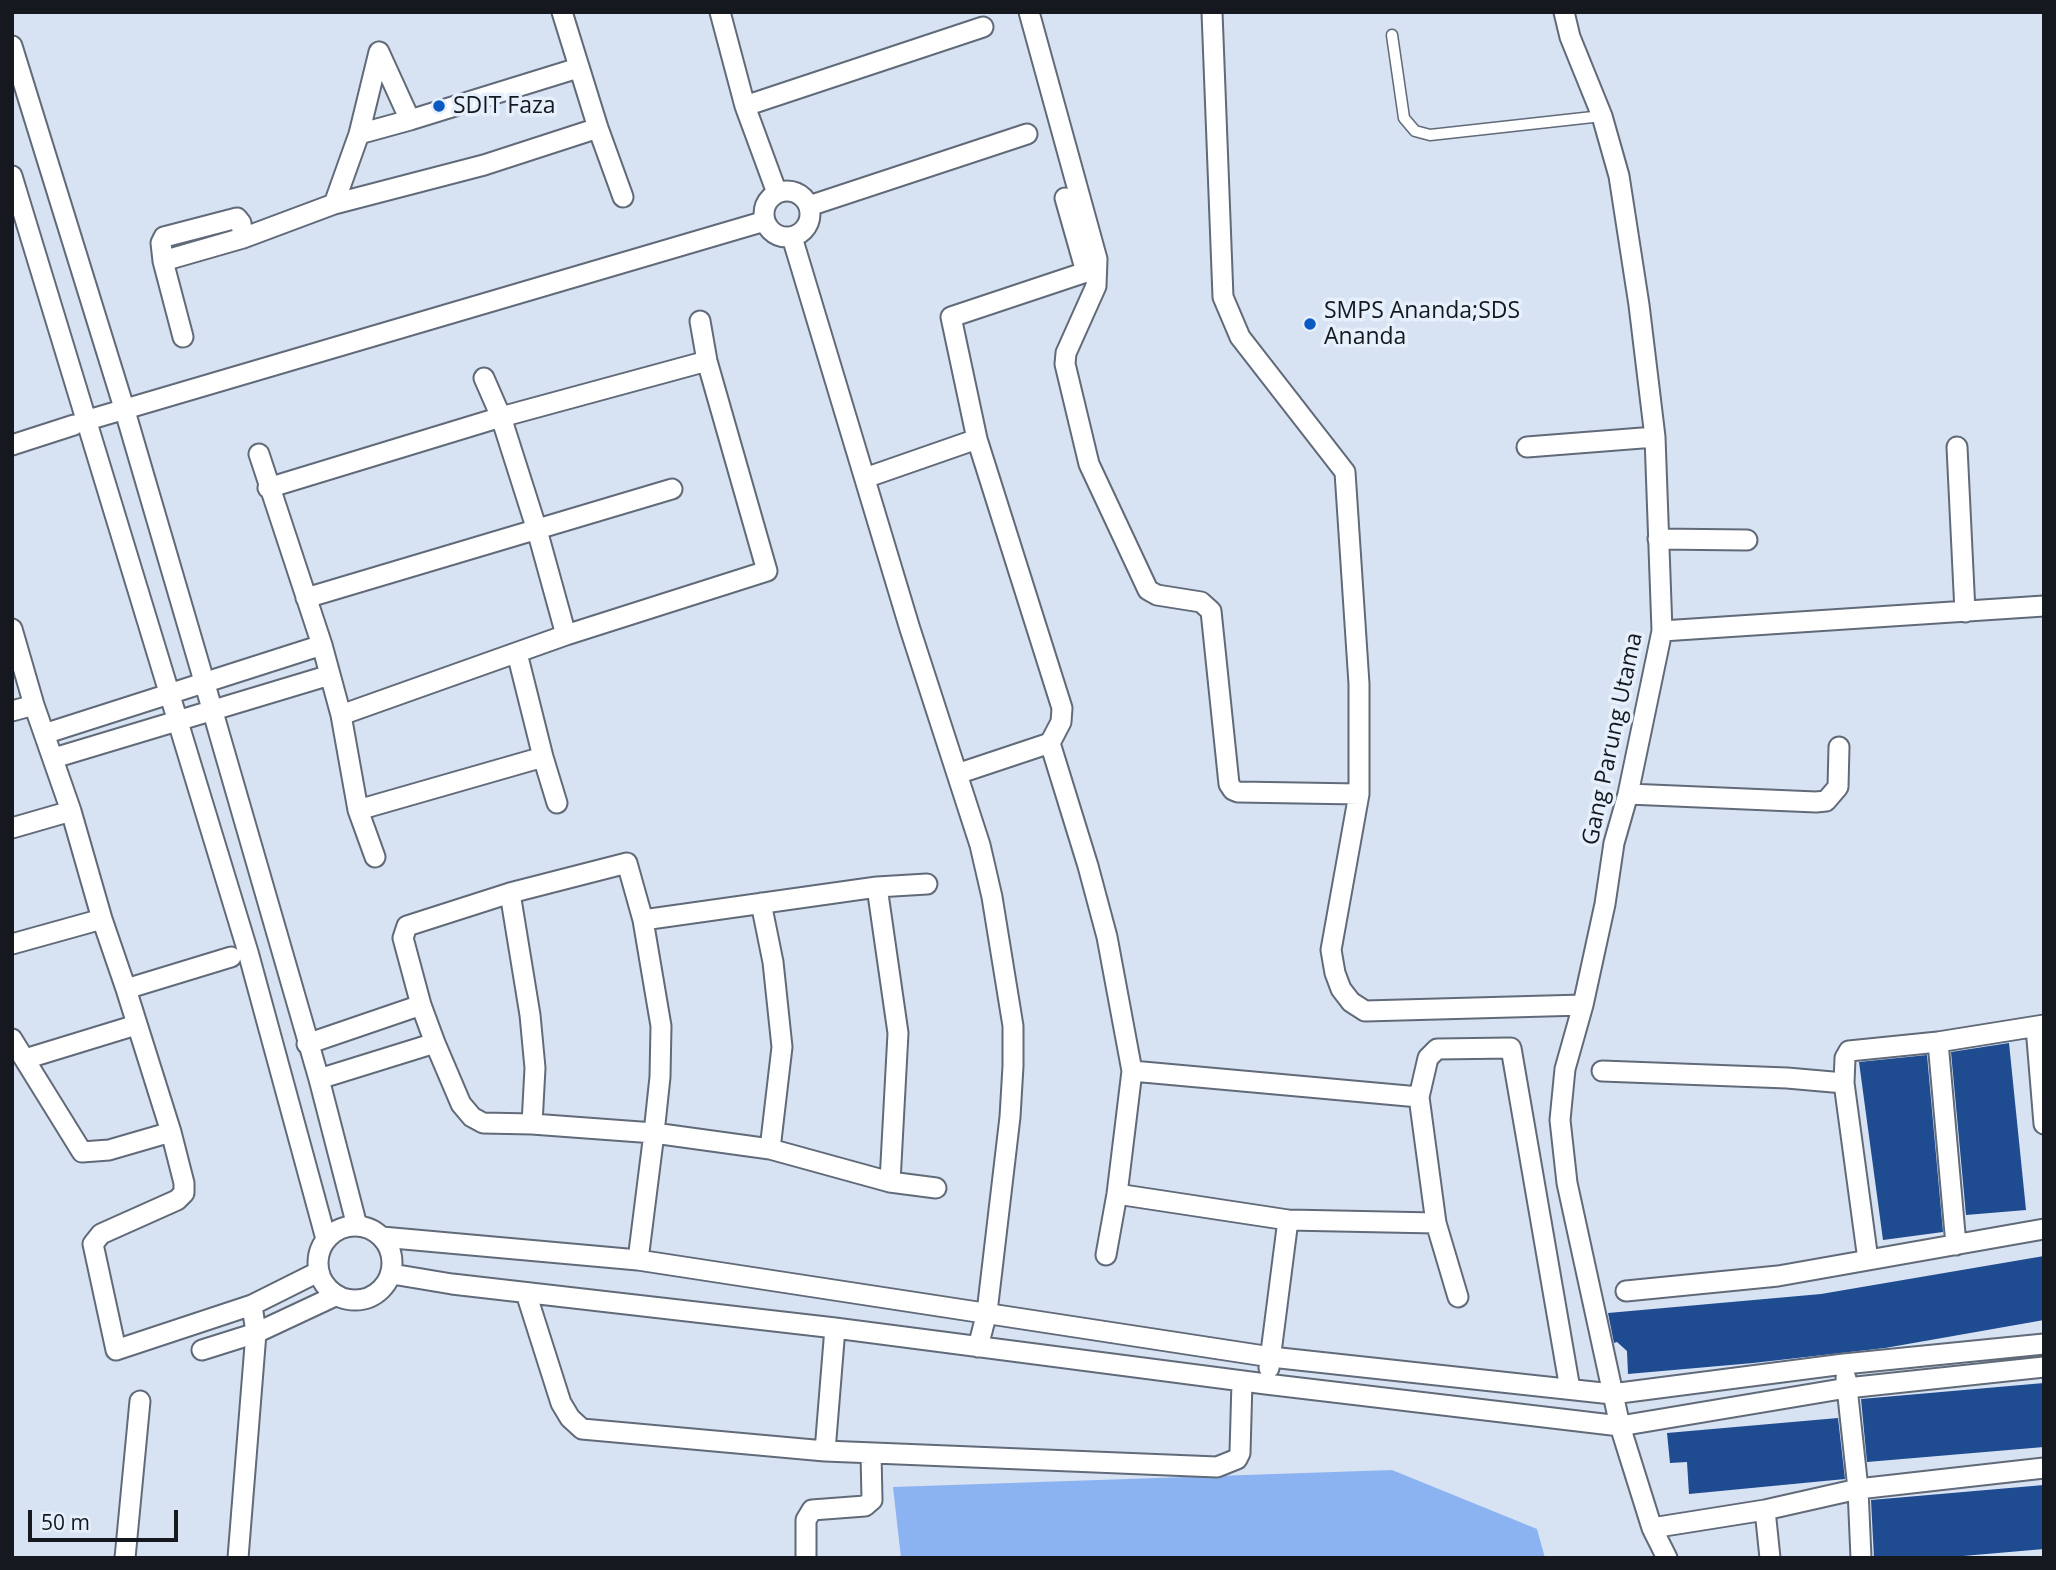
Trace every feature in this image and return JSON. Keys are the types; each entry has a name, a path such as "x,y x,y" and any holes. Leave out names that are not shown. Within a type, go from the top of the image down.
{"street":[{"path":"562,12 597,128 624,197"},
{"path":"720,12 745,106 777,193"},
{"path":"1029,12 1097,260 1096,286 1066,354 1065,364 1089,464 1148,590 1157,596 1201,602 1211,611 1229,784 1233,790 1238,793 1359,794"},
{"path":"1212,12 1223,297 1240,337 1345,472 1359,684 1359,794 1331,950 1335,973 1341,989 1351,1002 1365,1011 1583,1005"},
{"name":"Gang Parung Utama","path":"1564,12 1570,37 1602,116 1619,176 1639,305 1655,437 1662,631 1628,794 1614,843 1605,904 1583,1005 1565,1069 1560,1120 1567,1183 1612,1394 1652,1528 1667,1558"},
{"path":"745,106 983,27"},
{"path":"12,46 125,411 204,681 319,1079 356,1226"},
{"path":"334,204 359,134 379,52 410,120"},
{"path":"359,134 578,68"},
{"path":"183,337 163,261 161,243 164,237 237,218 241,223 243,238 334,204 484,165 597,128"},
{"path":"809,206 1027,134"},
{"path":"12,176 81,423 170,692 248,952 326,1239"},
{"path":"786,190 796,192 809,206 810,216 801,233 792,237 780,236 771,231 765,221 765,205 777,193 786,190"},
{"path":"1065,198 1086,272 951,317 977,439 1062,708 1060,722 1050,743 1107,937 1132,1071 1117,1194 1106,1255"},
{"path":"12,445 765,221"},
{"path":"792,237 980,845 992,897 1013,1026 1010,1117 987,1312 978,1346"},
{"path":"341,715 566,635 766,571 707,361 700,321"},
{"path":"268,488 501,417 707,361"},
{"path":"484,378 501,417 537,530 566,635"},
{"path":"1527,447 1655,437"},
{"path":"865,478 977,439"},
{"path":"1957,447 1965,612"},
{"path":"259,454 330,675 341,715 358,810 376,857"},
{"path":"306,598 672,489"},
{"path":"1658,539 1746,540"},
{"path":"1662,631 2044,606"},
{"path":"12,629 34,705 71,811 102,919 127,989 184,1183 184,1193 172,1203 101,1234 93,1244 116,1350 252,1306 318,1272"},
{"path":"44,734 321,645"},
{"path":"517,653 557,803"},
{"path":"54,758 330,675"},
{"path":"12,711 34,705"},
{"path":"957,774 1050,743"},
{"path":"1628,794 1826,801 1838,787 1839,747"},
{"path":"358,810 543,757"},
{"path":"12,828 71,811"},
{"path":"638,1260 654,1133 660,1077 661,1026 643,920 627,863 510,893 407,926 403,938 421,1005 461,1104 472,1117 483,1122 654,1133 770,1149 890,1182 936,1188"},
{"path":"643,920 877,887 927,884"},
{"path":"877,887 898,1033 890,1182"},
{"path":"510,893 530,1015 535,1068 533,1124"},
{"path":"761,903 773,962 782,1047 770,1149"},
{"path":"12,944 102,919"},
{"path":"127,989 231,957"},
{"path":"307,1044 421,1005"},
{"path":"25,1059 136,1025"},
{"path":"1868,1260 1844,1083 1845,1058 1849,1051 1938,1042 2040,1026 2044,1124"},
{"path":"12,1039 82,1152 109,1150 171,1132"},
{"path":"1938,1042 1956,1245"},
{"path":"319,1079 435,1043"},
{"path":"1458,1297 1436,1223 1419,1097 1428,1058 1437,1049 1511,1048 1570,1389"},
{"path":"1602,1070 1844,1083"},
{"path":"1132,1071 1419,1097"},
{"path":"1117,1194 1288,1220 1436,1223"},
{"path":"1266,1384 1288,1220"},
{"path":"356,1226 370,1229 382,1237 392,1254 392,1274 379,1294 358,1302 335,1296 325,1286 318,1272 318,1255 326,1239 340,1229 356,1226"},
{"path":"1626,1291 1778,1276 2044,1229"},
{"path":"382,1237 638,1260 1270,1357 1612,1394 1844,1364 2044,1344"},
{"path":"392,1274 526,1293 835,1328 1266,1384 1620,1426 1847,1388 2044,1367"},
{"path":"526,1293 561,1403 570,1418 582,1429 825,1451 1217,1467 1237,1459 1240,1452 1242,1381"},
{"path":"202,1350 256,1333 335,1296"},
{"path":"238,1558 256,1333 252,1306"},
{"path":"825,1451 835,1328"},
{"path":"1844,1364 1861,1558"},
{"path":"125,1558 140,1401"},
{"path":"806,1558 806,1520 812,1510 864,1506 872,1500 871,1453"},
{"path":"1652,1528 1765,1510 1857,1489 2044,1468"},
{"path":"1765,1510 1770,1558"}],"lane":[{"path":"1392,35 1404,118 1415,131 1430,135 1602,116"}],"shaded area":[{"path":"1392,1470 1537,1529 1545,1558 901,1558 893,1487"}],"building":[{"path":"2009,1043 2026,1210 1966,1215 1951,1052"},
{"path":"1927,1055 1943,1232 1883,1240 1859,1062"},
{"path":"2044,1256 2044,1320 1885,1348 1628,1374 1627,1351 1617,1342 1614,1343 1608,1313 1821,1294"},
{"path":"2044,1383 2044,1447 1867,1462 1861,1399"},
{"path":"1838,1418 1845,1479 1689,1494 1687,1462 1670,1463 1667,1433"},
{"path":"2044,1485 2044,1549 1940,1558 1874,1558 1871,1500"}],"place":[{"name":"SDIT Faza","path":"439,106"},
{"name":"SMPS Ananda;SDS Ananda","path":"1310,324"}]}
